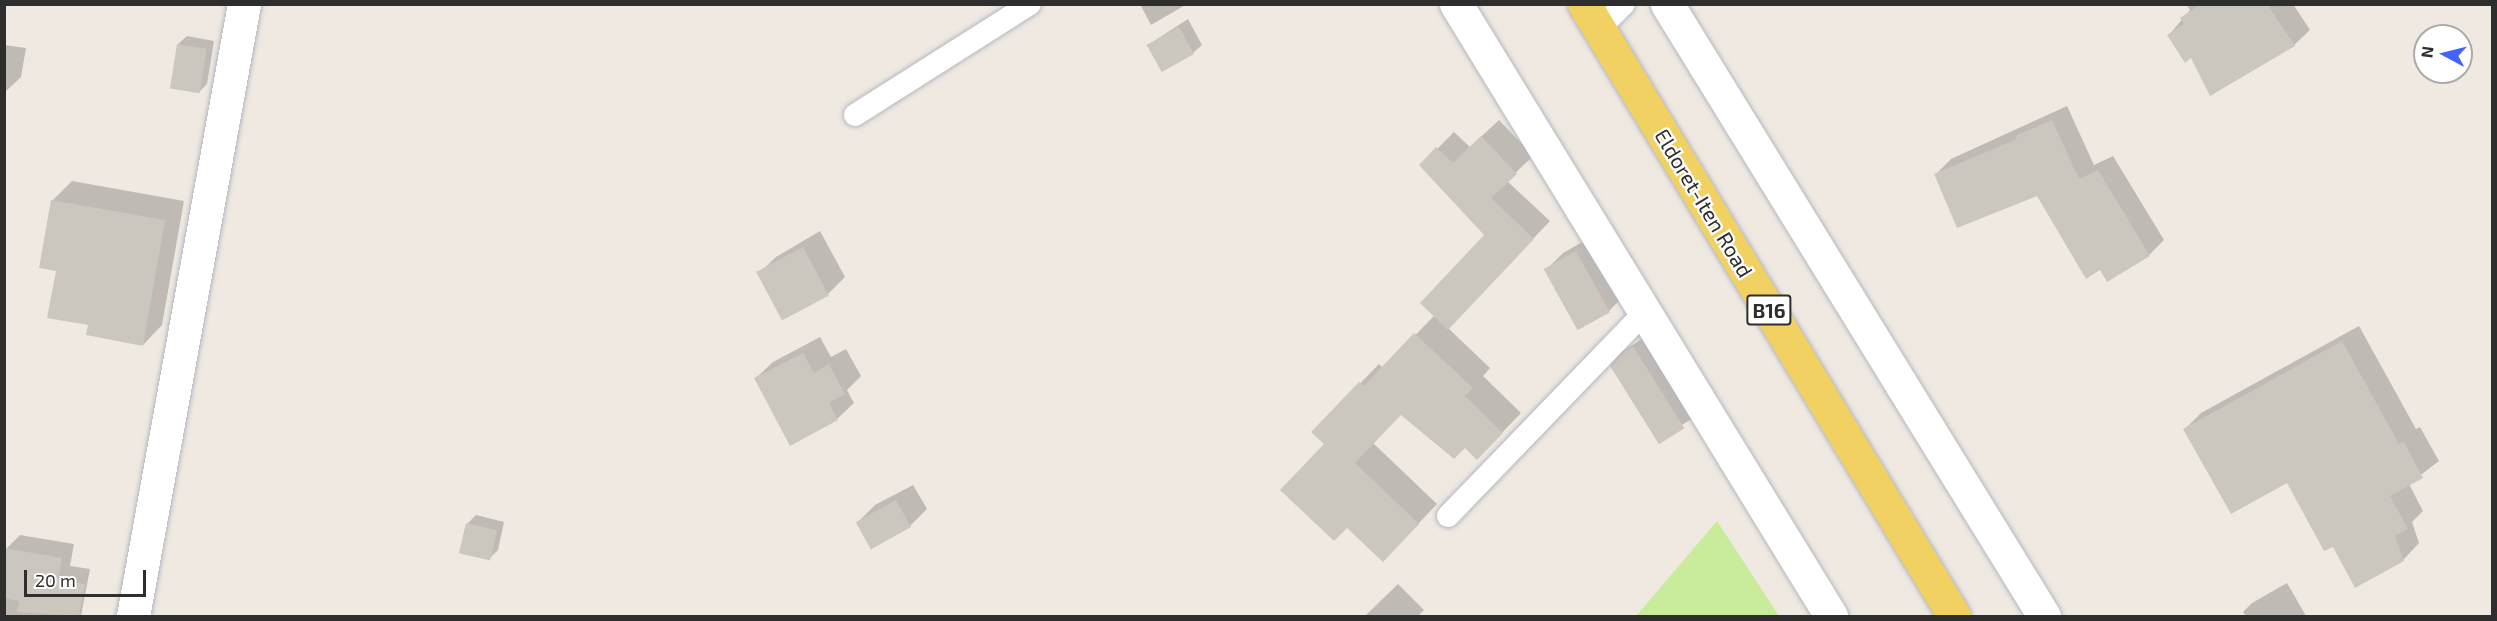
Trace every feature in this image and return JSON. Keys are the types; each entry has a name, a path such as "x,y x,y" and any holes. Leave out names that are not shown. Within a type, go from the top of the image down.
{"main road":[{"name":"Eldoret-Iten Road","path":"1592,17 1954,616"}],"street":[{"path":"133,616 244,4"},
{"path":"1456,4 1831,616"},
{"path":"1667,4 2044,616"}],"lane":[{"path":"855,115 1030,4"},
{"path":"1592,17 1624,4"},
{"path":"1448,516 1645,312"}],"green space":[{"path":"1717,521 1779,616 1636,616"}],"building":[{"path":"2201,4 2267,4 2295,46 2210,96 2191,58 2185,63 2167,35 2184,24 2180,18"},
{"path":"1179,27 1194,54 1162,72 1147,45"},
{"path":"177,44 207,49 200,93 170,88"},
{"path":"2052,120 2079,179 2098,170 2150,256 2107,282 2100,270 2086,279 2037,196 1957,228 1934,174 2017,139 2015,136"},
{"path":"1481,136 1517,174 1491,198 1534,239 1448,330 1420,303 1484,235 1419,165 1436,147 1453,163"},
{"path":"51,200 165,220 143,346 86,335 88,325 47,318 56,271 39,268"},
{"path":"803,247 829,296 782,320 756,272"},
{"path":"1576,251 1610,312 1578,330 1544,269"},
{"path":"1414,333 1473,388 1465,396 1503,433 1477,460 1465,448 1454,459 1401,415 1355,463 1419,524 1383,562 1347,528 1334,541 1280,490 1324,444 1311,432 1359,382 1364,386"},
{"path":"2342,341 2399,444 2404,442 2423,478 2390,496 2408,529 2395,536 2404,561 2355,588 2333,547 2324,551 2287,483 2231,514 2183,429"},
{"path":"1633,346 1684,428 1659,444 1608,362"},
{"path":"803,353 814,373 829,364 845,394 829,403 838,420 790,446 754,378"},
{"path":"896,500 911,527 871,549 856,522"},
{"path":"466,523 497,530 490,560 459,553"},
{"path":"4,548 62,558 58,579 85,584 79,616 17,612 19,601 4,598"}]}
